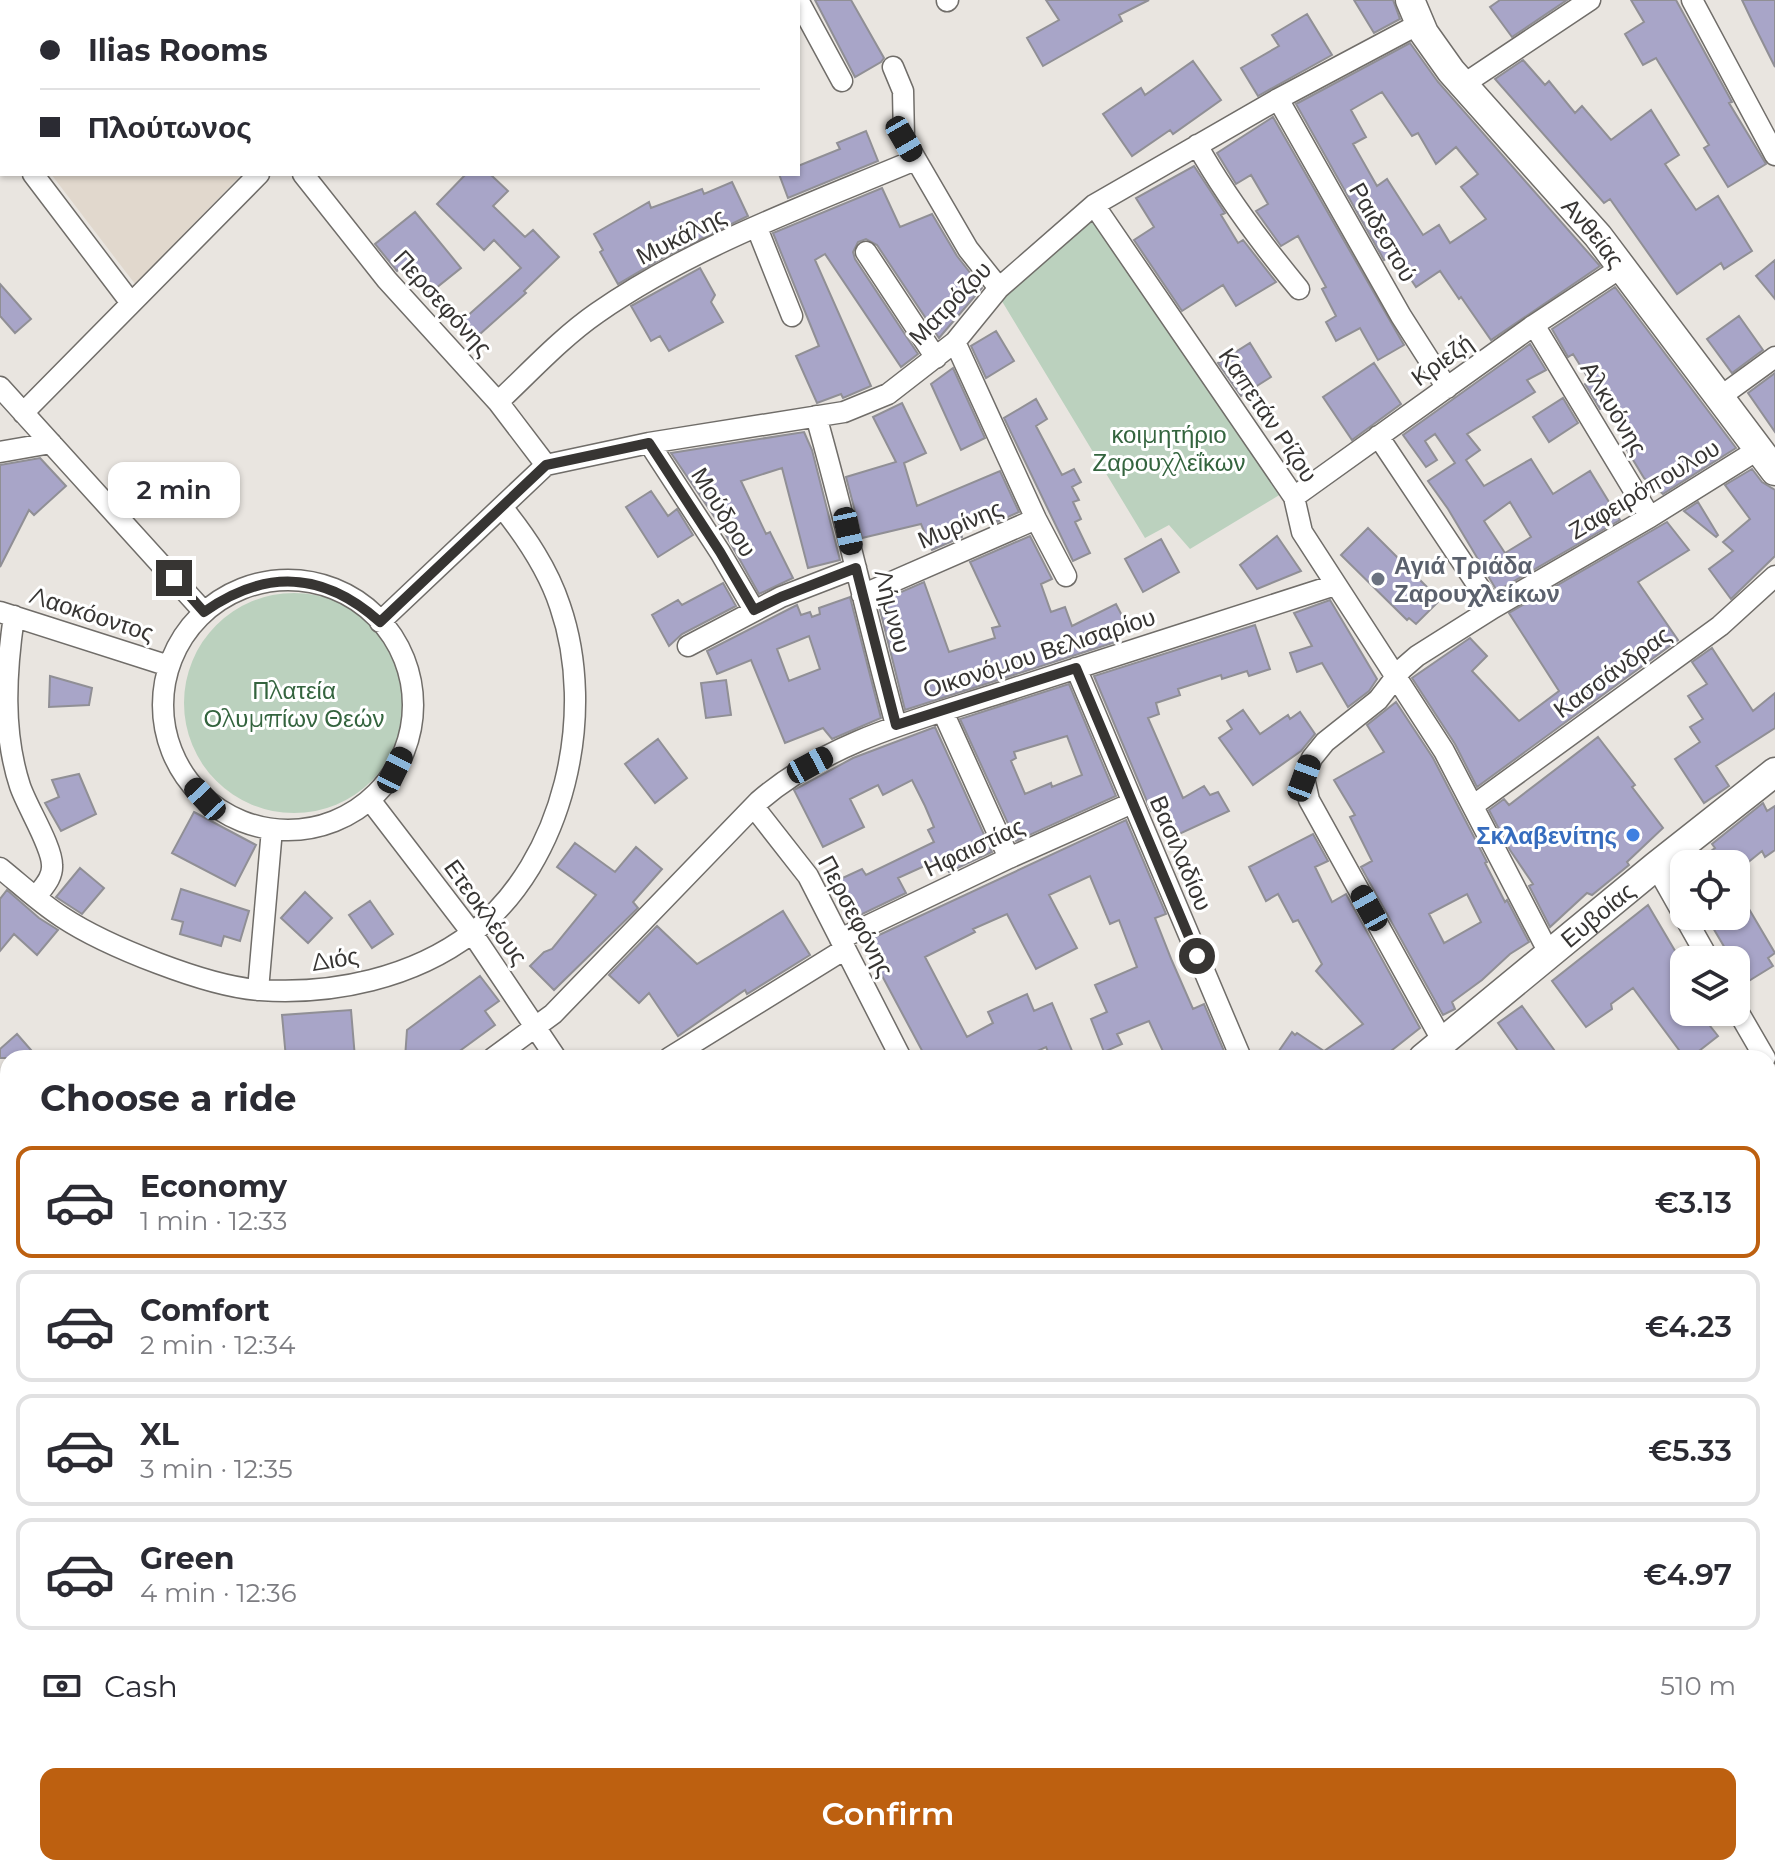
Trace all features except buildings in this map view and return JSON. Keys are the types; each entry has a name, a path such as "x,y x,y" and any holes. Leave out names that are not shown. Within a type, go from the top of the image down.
{"main road":[{"name":"Ανθείας","path":"1415,12 1440,57 1622,267 1767,460"},
{"name":"Ευβοίας","path":"1433,1050 1775,772"}],"street":[{"path":"1464,84 1590,0"},
{"path":"1692,0 1772,143"},
{"path":"800,4 842,81"},
{"name":"Ματρόζου","path":"546,465 649,443 844,412 888,394 955,342 999,288 1094,205 1278,99 1415,12"},
{"path":"893,67 903,91 904,139 968,249 999,288"},
{"name":"Ραιδεστού","path":"1278,99 1401,316 1447,388"},
{"path":"1197,145 1220,186 1299,289"},
{"name":"Μυκάλης","path":"498,402 597,313 693,256 915,160"},
{"path":"35,176 131,303"},
{"path":"23,413 257,176"},
{"name":"Περσεφόνης","path":"305,176 387,280 498,402 546,465"},
{"name":"Καπετάν Ρίζου","path":"1094,205 1294,497 1302,532 1436,738 1474,805 1549,953"},
{"path":"757,228 792,316"},
{"path":"866,252 936,358"},
{"name":"Κριεζή","path":"1294,497 1534,325 1622,267"},
{"name":"Αλκυόνης","path":"1534,325 1650,517"},
{"path":"955,342 1036,519 1066,576"},
{"path":"1720,397 1775,357"},
{"path":"0,387 204,612"},
{"name":"Λήμνου","path":"816,416 896,725"},
{"path":"1378,436 1493,608"},
{"path":"0,452 51,443"},
{"name":"Μούδρου","path":"649,443 754,610"},
{"name":"Ζαφειρόπουλου","path":"1433,1050 1309,800 1304,778 1312,758 1325,742 1378,700 1408,663 1437,642 1650,517 1767,460"},
{"path":"380,622 546,465"},
{"name":"Διός","path":"2,873 71,923 122,948 208,979 258,990 307,990 383,977 425,961 472,933 498,909 550,829 566,781 575,726 572,663 561,608 540,562 502,507"},
{"name":"Μυρίνης","path":"862,595 1036,519"},
{"path":"688,646 781,597 856,568"},
{"name":"Κασσάνδρας","path":"1474,805 1720,626 1775,576"},
{"path":"288,581 314,584 338,592 361,605 380,622 404,660 413,705 405,750 395,770 370,800 349,815 324,825 298,830 272,829 248,824 225,813 205,799 188,781 175,760 167,738 163,690 169,666 183,637 204,612 243,588 288,581"},
{"name":"Οικονόμου Βελισαρίου","path":"505,1050 536,1029 564,1004 754,807 785,779 896,725 1335,585"},
{"path":"7,614 4,676 14,761 26,803 52,864 50,878 36,897"},
{"name":"Λαοκόοντος","path":"7,614 169,666"},
{"name":"Βασιλαδίου","path":"1076,668 1238,1050"},
{"path":"943,712 1009,858"},
{"name":"Ετεοκλέους","path":"370,800 472,933 550,1050"},
{"name":"Ηφαιστίας","path":"681,1050 842,944 1009,858 1132,803"},
{"name":"Περσεφόνης","path":"754,807 802,866 897,1050"},
{"path":"258,990 272,829"},
{"path":"1656,866 1701,946"},
{"path":"1746,1026 1760,1050"}],"shaded area":[{"path":"53,176 240,176 135,284"}],"green space":[{"name":"κοιμητήριο Ζαρουχλεΐκων","path":"1088,219 1097,222 1281,494 1190,549 1169,525 1145,538 1000,298"},
{"name":"Πλατεία Ολυμπίων Θεών","path":"294,593 315,595 336,602 372,625 395,661 402,682 402,724 395,745 372,781 336,804 315,811 294,813 273,811 252,804 216,781 193,745 186,724 184,703 186,682 193,661 216,625 252,602 273,595"}],"place":[{"name":"Αγιά Τριάδα Ζαρουχλείκων","path":"1378,579"},
{"name":"Σκλαβενίτης","path":"1633,835"}],"route":[{"path":"174,578 204,612 243,588 288,581 314,584 338,592 361,605 380,622 546,465 649,443 754,610 856,568 896,725 1076,668 1197,956"}]}
